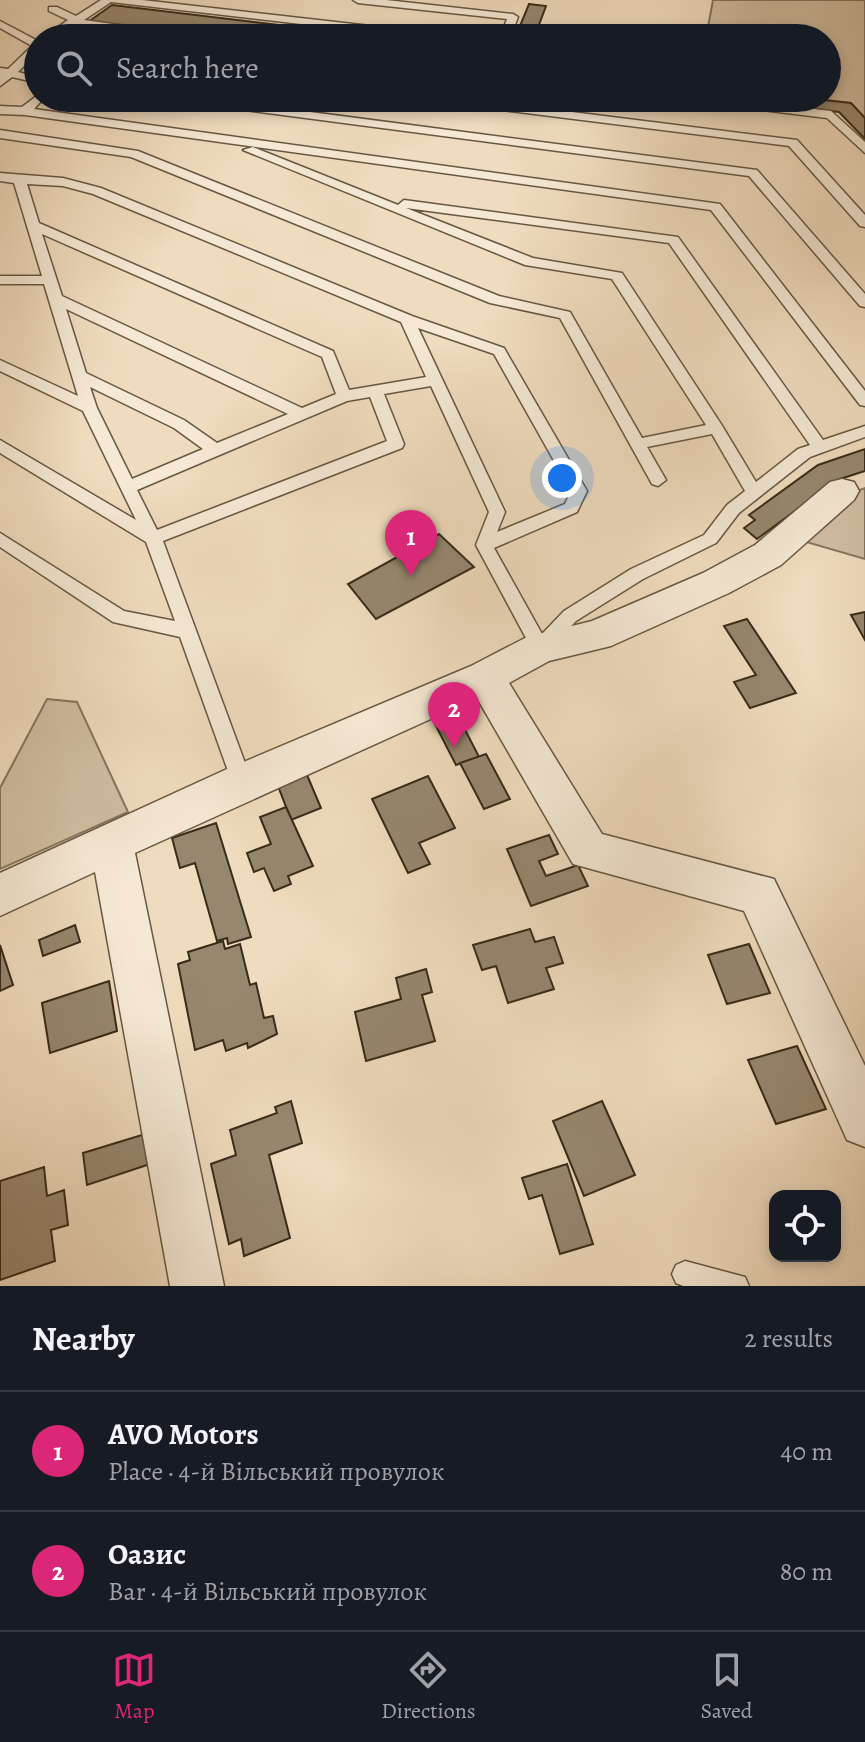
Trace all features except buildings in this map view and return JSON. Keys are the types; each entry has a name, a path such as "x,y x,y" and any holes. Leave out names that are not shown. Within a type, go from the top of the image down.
{"street":[{"path":"0,895 242,782 485,677 540,648 598,635 716,583 768,555 842,491"},
{"path":"485,677 588,850 758,894 865,1122"},
{"path":"112,845 197,1286"}],"lane":[{"path":"70,24 108,0"},
{"path":"114,0 326,24"},
{"path":"358,0 513,17 510,24"},
{"path":"53,9 75,21 88,24"},
{"path":"0,24 24,38"},
{"path":"2,76 24,58"},
{"path":"2,76 24,78"},
{"path":"0,110 24,111"},
{"path":"32,112 715,207 865,401"},
{"path":"284,112 753,173 865,303"},
{"path":"544,112 793,143 865,223"},
{"path":"806,112 831,115 865,149"},
{"path":"0,134 134,154 495,300 565,315 658,480"},
{"path":"221,139 530,262 617,276 716,428 754,493"},
{"path":"0,177 63,182 97,191 407,319 499,351 579,491 571,508 484,545"},
{"path":"19,180 89,408 153,538 242,782"},
{"path":"373,199 673,240 820,447"},
{"path":"32,225 328,354 344,396"},
{"path":"0,280 49,280"},
{"path":"54,298 302,414"},
{"path":"407,319 497,512 484,545"},
{"path":"0,365 89,408"},
{"path":"79,376 179,424 216,450"},
{"path":"128,487 344,396 436,380"},
{"path":"153,538 396,444 375,391"},
{"path":"637,444 716,428"},
{"path":"484,545 540,648 570,616 637,574 710,539 733,509 804,453 865,431"},
{"path":"0,446 153,538"},
{"path":"0,539 119,617 186,631"},
{"path":"685,1274 736,1286"}],"shaded area":[{"path":"713,0 865,0 865,118 850,103 841,102 841,24 709,24"},
{"path":"865,488 865,559 789,537 855,492"},
{"path":"47,699 77,702 128,812 0,869 0,788"}],"place":[{"name":"AVO Motors","path":"411,576"},
{"name":"Оазис","path":"454,748"}]}
